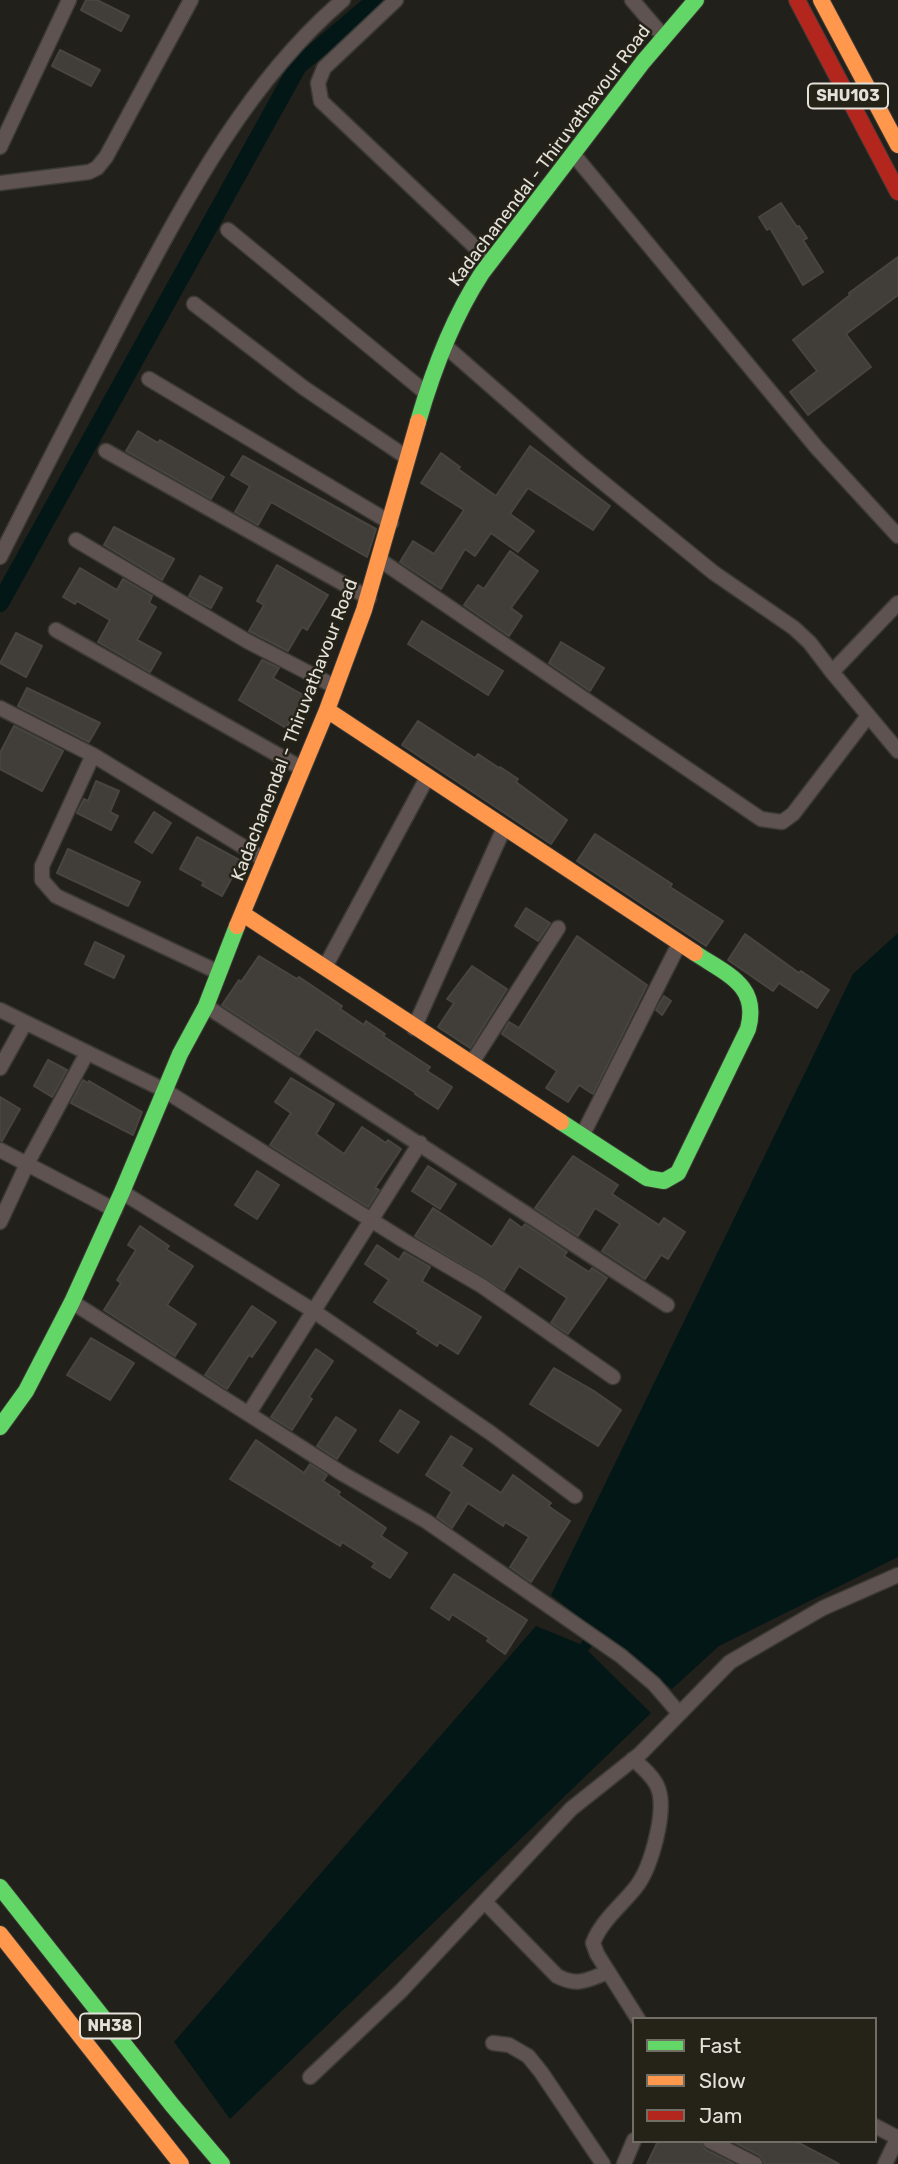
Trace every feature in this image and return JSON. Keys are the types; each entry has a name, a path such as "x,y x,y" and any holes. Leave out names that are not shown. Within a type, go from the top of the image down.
{"main road":[{"name":"Kadachanendal - Thiruvathavour Road","path":"2,1417 26,1391 72,1302 180,1054 206,1006 327,710 369,598 391,523 406,457 426,393 462,305 491,262 663,36 696,0"},
{"name":"SHU103","path":"797,0 898,192"},
{"name":"SHU103","path":"822,1 898,145"},
{"path":"243,914 647,1178 667,1181 678,1173 748,1029 753,1004 749,993 738,982 327,710"},
{"name":"NH38","path":"0,1887 172,2105 222,2164"},
{"name":"NH38","path":"0,1934 181,2164"}],"street":[{"path":"0,147 69,0"},
{"path":"0,183 52,178 89,172 97,168 106,157 191,0"},
{"path":"0,557 161,246 223,143 281,62 326,14 343,0"},
{"path":"396,0 324,68 318,83 321,101 491,262"},
{"path":"632,0 663,36"},
{"path":"574,155 817,448 898,536"},
{"path":"228,230 426,393"},
{"path":"194,304 304,388 406,457"},
{"path":"444,345 579,463 714,573 794,628 810,643 898,751"},
{"path":"149,379 391,523"},
{"path":"106,451 369,598"},
{"path":"76,540 247,641 334,686"},
{"path":"380,560 761,819 782,822 793,814 869,716"},
{"path":"832,672 898,603"},
{"path":"56,630 303,769"},
{"path":"0,708 93,755 265,860"},
{"path":"93,755 42,866 42,880 56,896 218,972"},
{"path":"325,967 428,776"},
{"path":"414,1028 504,828"},
{"path":"471,1064 558,928"},
{"path":"582,1136 679,943"},
{"path":"206,1006 667,1305"},
{"path":"0,1010 164,1090 482,1286 613,1377"},
{"path":"0,1068 25,1023"},
{"path":"0,1222 28,1162 87,1054"},
{"path":"249,1413 420,1143"},
{"path":"0,1150 28,1162 114,1210"},
{"path":"122,1192 313,1310 492,1434 575,1496"},
{"path":"72,1302 343,1474 426,1521 572,1620 654,1684 679,1713"},
{"path":"310,2077 401,1991 572,1809 633,1759 730,1662 823,1608 898,1575"},
{"path":"633,1759 657,1783 660,1793 660,1811 650,1862 638,1884 596,1934 593,1943 597,1954 637,2017"},
{"path":"485,1902 557,1976 579,1983 608,1972"},
{"path":"493,2043 509,2045 528,2056 603,2164"},
{"path":"877,2127 898,2138 885,2164"},
{"path":"624,2164 633,2143"},
{"path":"714,2143 755,2164"}],"shaded area":[{"path":"898,933 898,1557 719,1646 672,1689 600,1635 588,1651 651,1713 230,2119 174,2042 536,1626 580,1644 593,1628 551,1595 853,974"}],"building":[{"path":"86,0 97,0 129,16 121,31 81,10"},
{"path":"60,50 100,70 91,86 52,66"},
{"path":"781,203 807,238 803,240 823,272 803,285 770,228 767,230 759,217"},
{"path":"898,257 898,295 846,334 871,367 808,415 790,392 817,371 793,340 850,295 849,293"},
{"path":"138,431 158,443 160,440 224,477 211,499 126,451"},
{"path":"530,446 610,506 593,530 528,488 510,514 534,531 518,552 491,533 475,556 465,549 441,589 400,562 413,541 434,554 464,510 421,483 441,453 460,467 458,469 496,496"},
{"path":"243,456 376,529 367,557 271,502 258,525 235,512 250,486 231,475"},
{"path":"114,527 174,559 162,580 104,545"},
{"path":"510,551 538,571 511,608 522,616 509,636 464,605 478,585 484,589"},
{"path":"277,565 328,595 307,630 302,627 288,651 249,631 264,605 257,601"},
{"path":"80,568 117,590 123,579 152,596 149,603 156,607 137,640 161,653 150,672 98,642 110,620 77,601 75,604 63,597"},
{"path":"200,576 222,588 211,608 189,596"},
{"path":"422,621 503,671 488,695 408,644"},
{"path":"16,633 42,646 26,677 0,663"},
{"path":"561,642 604,668 590,691 549,663"},
{"path":"262,660 279,668 273,678 305,696 286,728 239,700"},
{"path":"27,688 100,723 89,742 18,706"},
{"path":"418,721 475,758 478,754 500,767 567,820 551,844 402,745"},
{"path":"14,726 63,751 42,791 0,769 0,753"},
{"path":"96,781 119,791 110,812 118,816 111,830 77,813 84,799 88,801"},
{"path":"154,812 171,823 152,853 135,842"},
{"path":"595,834 723,921 706,946 577,861"},
{"path":"197,837 241,861 222,896 180,869"},
{"path":"68,849 140,882 128,906 57,873"},
{"path":"526,908 550,923 538,941 515,926"},
{"path":"745,934 799,973 801,971 829,990 817,1008 779,983 773,991 728,960"},
{"path":"577,936 647,985 593,1094 579,1085 568,1102 546,1088 557,1071 502,1034 509,1022 519,1028"},
{"path":"95,942 124,956 114,978 85,964"},
{"path":"259,956 297,979 299,977 342,1006 340,1009 364,1025 366,1021 385,1034 383,1036 430,1067 427,1071 452,1087 438,1109 316,1029 299,1055 222,1005"},
{"path":"472,966 507,989 470,1048 438,1027 454,1003 447,999"},
{"path":"664,996 671,1001 662,1015 656,1010"},
{"path":"48,1060 67,1070 52,1097 34,1086"},
{"path":"291,1078 334,1104 316,1134 344,1154 362,1127 386,1143 388,1140 401,1149 375,1188 379,1190 368,1207 270,1145 291,1113 275,1102"},
{"path":"83,1080 142,1112 133,1135 71,1103"},
{"path":"0,1097 20,1109 2,1141 0,1140"},
{"path":"573,1156 618,1185 612,1194 659,1225 664,1218 685,1232 668,1259 661,1255 645,1279 602,1251 620,1224 595,1208 578,1236 535,1208"},
{"path":"428,1166 456,1184 440,1209 412,1191"},
{"path":"257,1171 279,1185 257,1219 235,1205"},
{"path":"433,1208 492,1247 510,1219 522,1228 525,1224 567,1252 564,1256 589,1272 592,1268 607,1278 568,1334 551,1323 567,1298 519,1266 504,1290 415,1236"},
{"path":"140,1226 169,1246 166,1249 193,1266 167,1305 196,1324 175,1356 104,1310 121,1283 117,1280 136,1250 128,1245"},
{"path":"377,1245 399,1260 404,1252 430,1267 422,1281 481,1317 458,1354 439,1342 437,1346 374,1302 389,1280 365,1264"},
{"path":"252,1306 276,1322 252,1357 249,1355 227,1389 205,1375"},
{"path":"91,1338 134,1363 110,1400 67,1375"},
{"path":"316,1349 333,1361 309,1397 312,1399 292,1430 271,1417"},
{"path":"554,1368 621,1410 598,1446 530,1404"},
{"path":"400,1410 419,1422 398,1453 380,1441"},
{"path":"336,1417 356,1430 337,1459 317,1446"},
{"path":"451,1436 472,1449 461,1466 501,1493 513,1475 551,1503 548,1506 570,1521 531,1582 510,1567 529,1537 505,1522 503,1526 468,1503 452,1528 437,1517 452,1492 426,1475"},
{"path":"256,1440 304,1473 310,1464 327,1475 323,1481 340,1492 338,1495 386,1528 381,1536 407,1553 390,1578 372,1567 375,1563 342,1542 340,1546 230,1479"},
{"path":"454,1574 527,1620 505,1654 487,1641 489,1638 452,1614 449,1620 431,1608"},
{"path":"657,2143 701,2143 706,2150 734,2164 647,2164"},
{"path":"736,2143 799,2143 839,2164 765,2164 759,2155"}],"waterway":[{"path":"0,603 298,66 376,0"}],"traffic: fast":[{"path":"418,422 444,345 461,308 482,273 643,62 696,0"},
{"path":"0,1427 26,1391 72,1302 180,1054 206,1006 237,926"},
{"path":"561,1122 647,1178 664,1181 678,1173 748,1029 750,1014 745,991 738,982 695,953"},
{"path":"0,1887 172,2105 222,2164"}],"traffic: slow":[{"path":"821,0 898,145"},
{"path":"237,926 327,710 364,610 418,422"},
{"path":"327,710 695,953"},
{"path":"243,914 561,1122"},
{"path":"0,1934 181,2164"}],"traffic: jam":[{"path":"797,0 898,192"}]}
